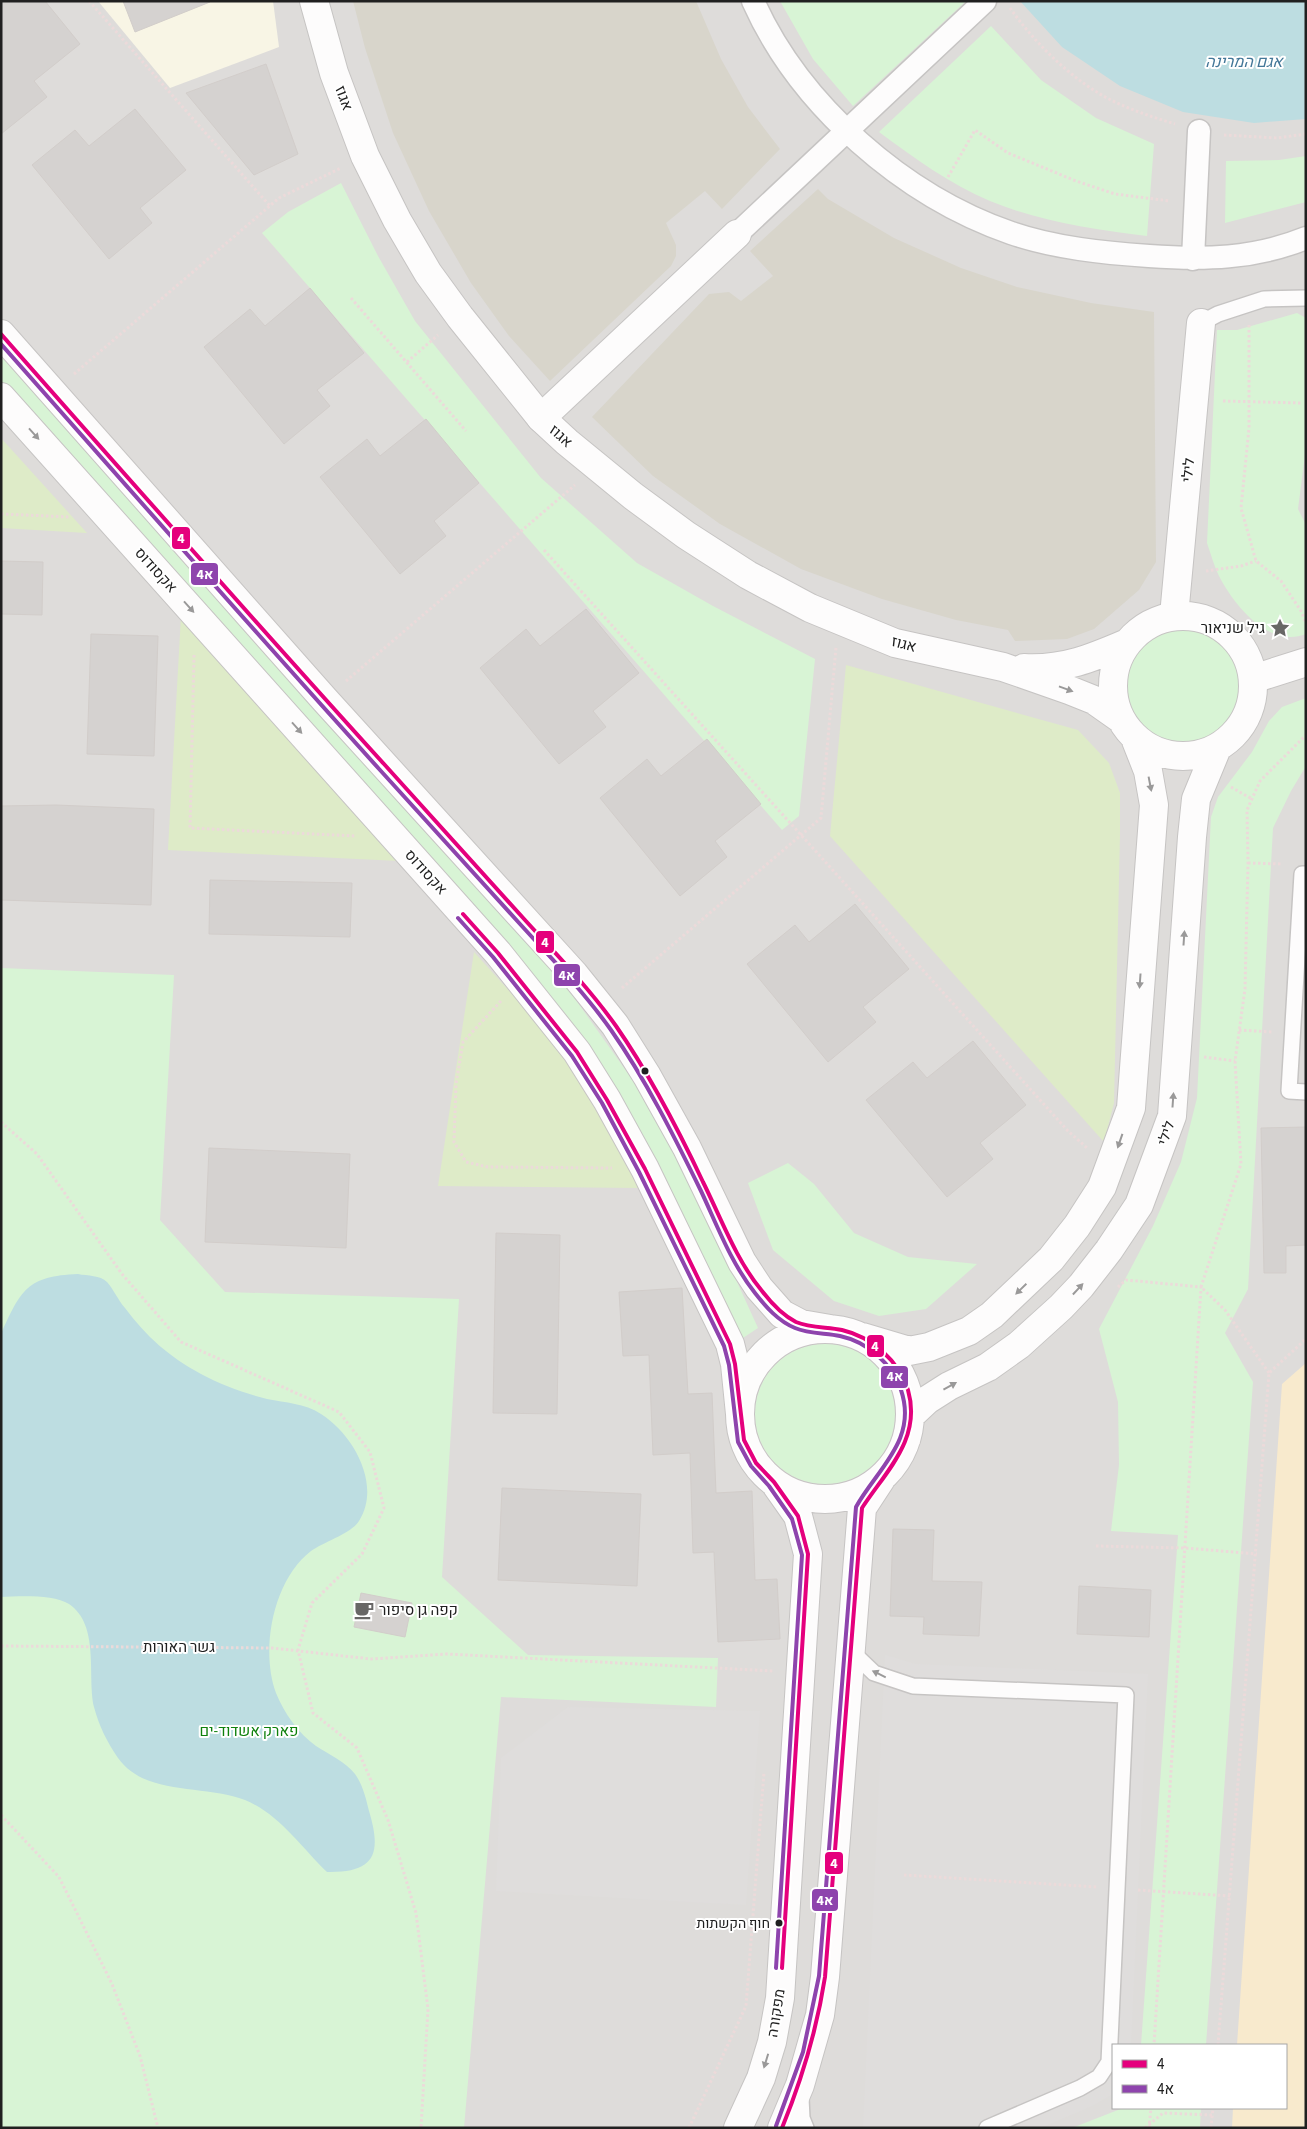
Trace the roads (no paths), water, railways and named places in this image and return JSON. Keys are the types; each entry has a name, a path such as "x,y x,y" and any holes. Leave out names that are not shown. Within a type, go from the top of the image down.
{"street":[{"name":"אגוז","path":"314,1 334,73 365,156 406,235 428,273 460,317 541,418 596,467 686,535 740,570 810,608 895,643 1003,667 1094,700 1128,729"},
{"path":"753,1 764,26 796,74 848,130 911,183 967,216 1013,234 1060,245 1121,254 1193,259 1229,258 1288,245 1306,238"},
{"path":"541,418 985,1"},
{"path":"1193,259 1199,131"},
{"name":"לילי","path":"1174,616 1202,323"},
{"path":"1,334 325,700 529,923 601,1007 615,1025 647,1076 687,1148 742,1262 759,1288 782,1314 800,1324 846,1331 909,1351 929,1347 969,1331 1004,1304 1050,1259 1082,1218 1102,1187 1131,1108 1154,805 1148,771 1114,701 1112,680 1117,661 1127,643 1140,630 1156,621 1174,616 1193,616 1215,623 1234,637 1247,656 1253,679 1252,700 1245,719 1233,736 1217,748 1196,755 1174,756 1153,750 1128,729"},
{"name":"אקסודוס","path":"1,397 498,953 577,1052 646,1169 730,1344 735,1364 740,1414"},
{"name":"אגוז","path":"1003,667 1045,670 1079,663 1127,643"},
{"path":"1253,679 1306,662"},
{"name":"לילי","path":"911,1415 927,1400 949,1386 988,1367 1019,1345 1061,1307 1110,1250 1139,1206 1172,1116 1196,799 1217,748"},
{"path":"830,1329 803,1332 778,1344 757,1362 744,1387 740,1414 744,1440 756,1464 774,1482 800,1495 828,1499 856,1493 881,1479"},
{"path":"782,2128 800,2086 820,2015 825,1977 862,1508 881,1479 897,1461 907,1439 911,1415 908,1391 898,1369 882,1350 862,1337"},
{"name":"מפקורה","path":"738,2128 761,2078 772,2042 780,1998 808,1554 798,1516 774,1482"}],"lane":[{"path":"1202,323 1218,314 1264,299 1306,298"},
{"path":"1304,874 1289,1091 1306,1092"},
{"path":"851,1651 874,1674 913,1686 1126,1695 1109,2062 1099,2077 1080,2088 987,2128"},
{"path":"800,2086 802,2118 806,2128"}],"water":[{"name":"אגם המרינה","path":"1020,1 1306,1 1306,119 1254,123 1183,112 1120,86 1062,47"},
{"path":"78,1274 97,1277 107,1282 133,1318 150,1337 168,1353 189,1367 209,1378 250,1394 301,1405 315,1410 344,1434 361,1462 366,1477 367,1492 365,1507 359,1521 344,1533 311,1551 287,1579 273,1617 269,1657 271,1676 276,1693 283,1708 293,1722 316,1746 342,1762 351,1770 358,1778 362,1787 375,1839 371,1858 356,1869 327,1872 279,1822 245,1800 229,1795 160,1784 144,1779 130,1770 118,1758 110,1746 96,1714 92,1694 89,1637 79,1613 69,1604 54,1599 36,1596 1,1597 1,1334 14,1306 28,1288 36,1282 47,1278"}],"place":[{"name":"גיל שניאור","path":"1280,628"},
{"name":"קפה גן סיפור","path":"364,1610"},
{"name":"חוף הקשתות","path":"779,1923"}],"park label":[{"name":"פארק אשדוד-ים","path":"249,1731"}]}
